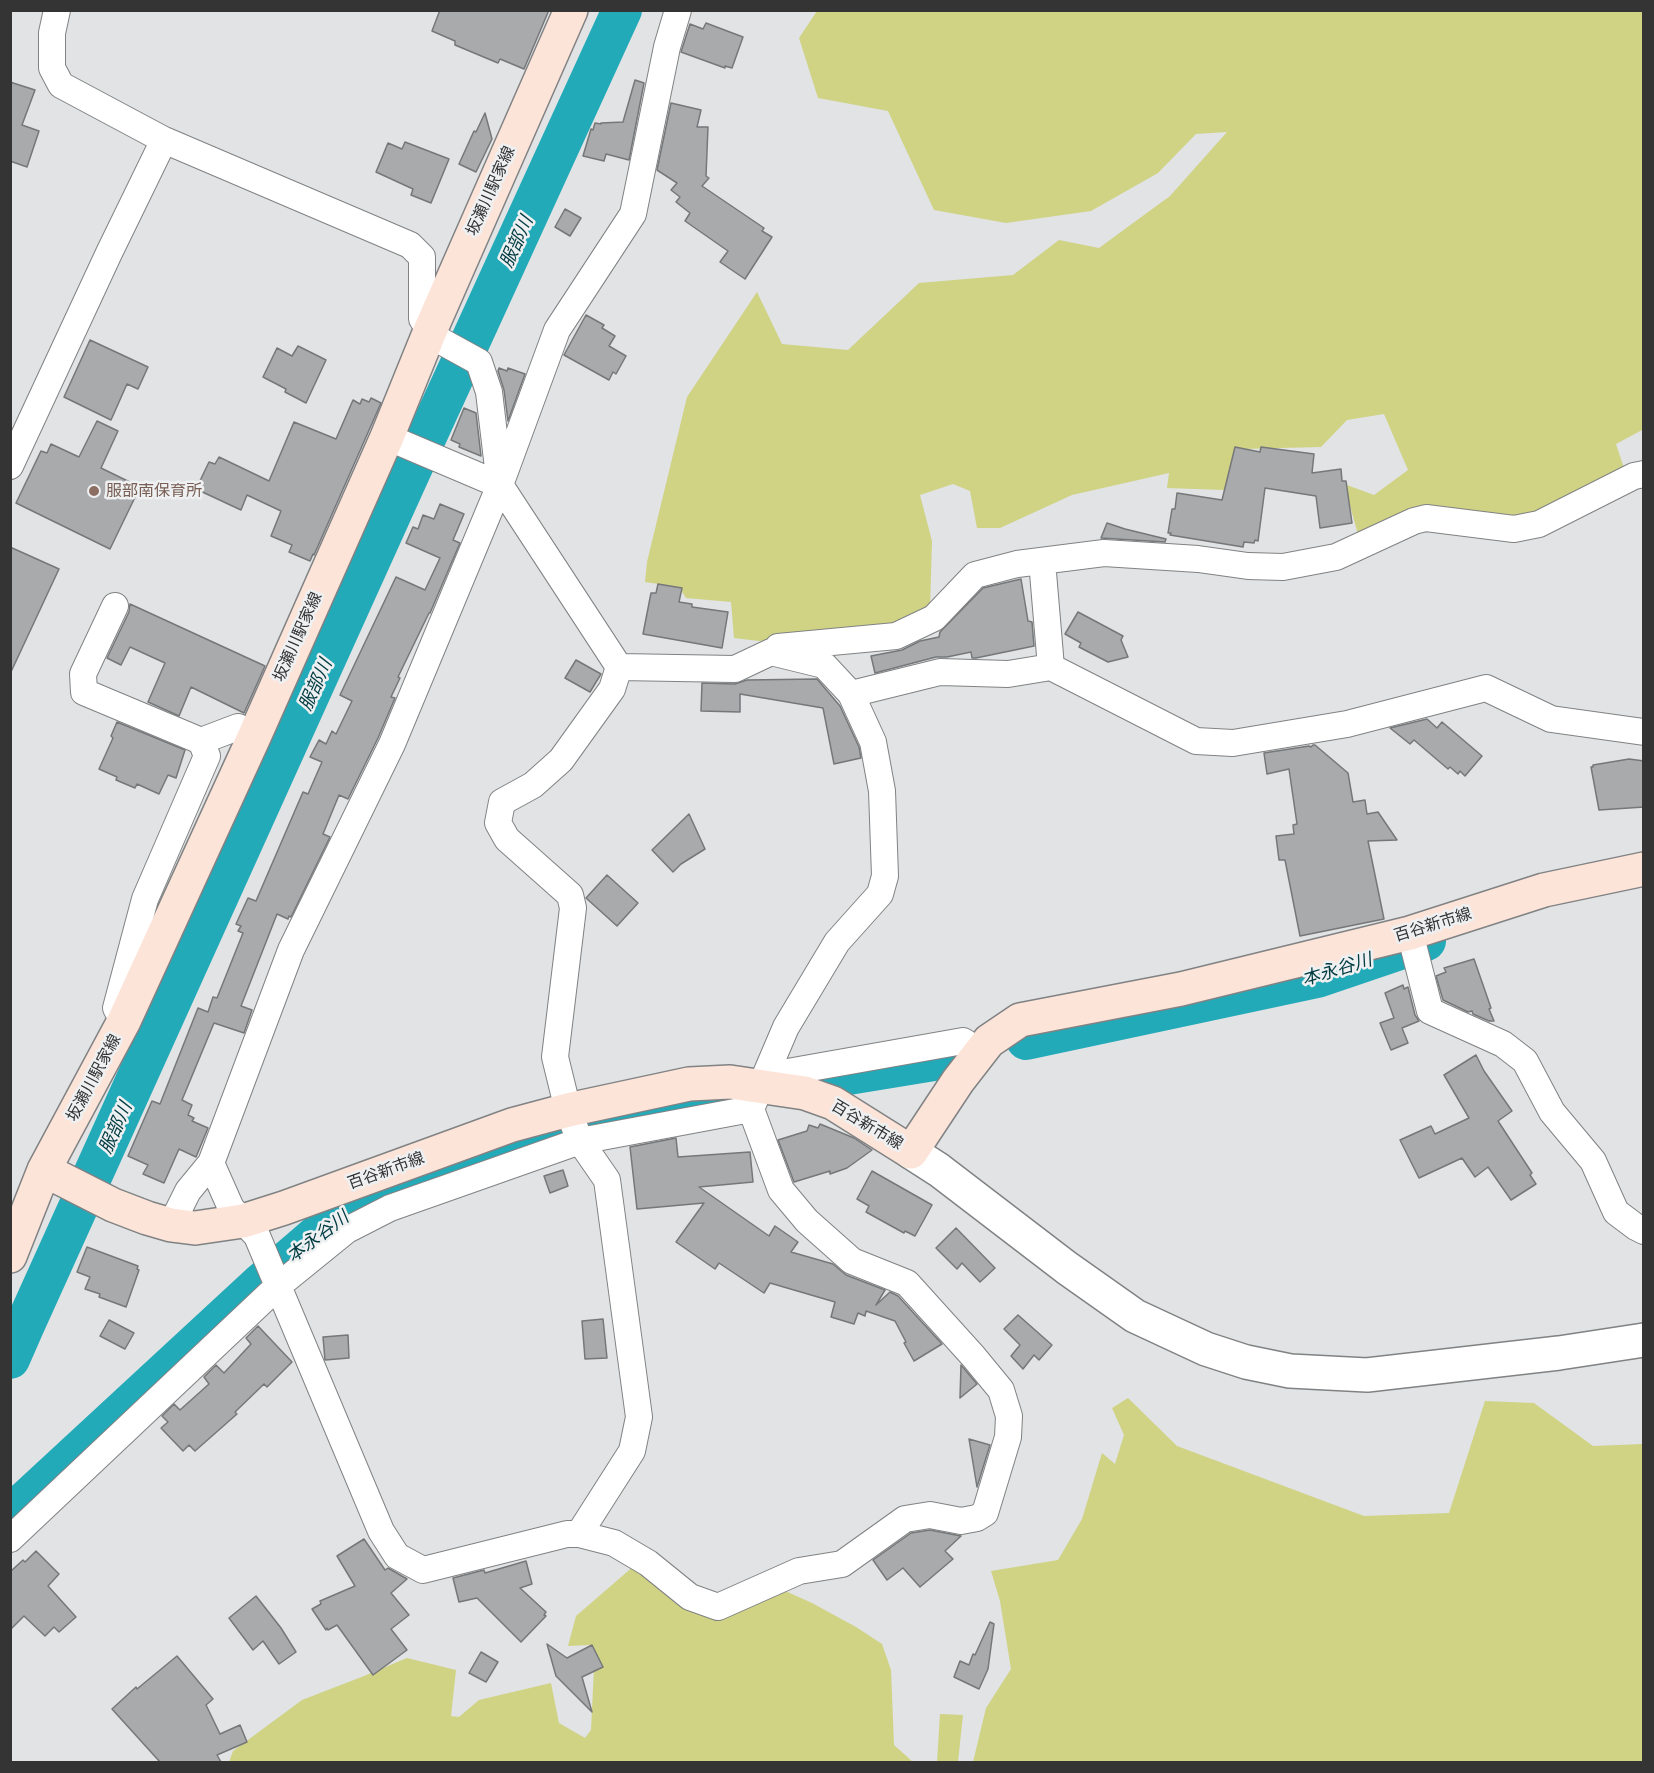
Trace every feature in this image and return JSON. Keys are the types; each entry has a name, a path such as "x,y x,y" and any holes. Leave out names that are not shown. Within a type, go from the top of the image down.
{"main road":[{"name":"坂瀬川駅家線","path":"10,1256 57,1177 124,1021 440,338 571,10"},
{"name":"百谷新市線","path":"57,1177 113,1205 171,1225 250,1229 284,1208 512,1125 568,1110 689,1084 730,1082 759,1090 805,1093 833,1102 911,1152 958,1081 989,1041 1020,1020 1181,989 1410,933 1544,890 1644,869"}],"street":[{"path":"57,10 52,33 52,68 61,85 164,140 410,245 422,257 422,319 440,338 479,362 489,392 500,485 619,668"},
{"path":"171,1225 188,1191 211,1163 291,950 392,744 500,485 557,330 633,214 667,47 678,10"},
{"path":"10,466 164,140"},
{"path":"394,440 500,485"},
{"path":"619,668 735,669 778,647 896,636 934,618 975,575 1017,564 1104,553 1283,567 1336,557 1414,521 1426,518 1514,529 1539,524 1634,476 1644,474"},
{"path":"1042,561 1051,667"},
{"path":"115,606 83,674 84,692 201,741 238,727 255,735"},
{"path":"211,1163 231,1209 250,1229 278,1286 381,1531 398,1556 423,1570 567,1534 579,1534 614,1543 648,1563 690,1597 718,1607 799,1571 842,1564 905,1519 930,1515 961,1521 977,1518 985,1513 1008,1437 1009,1416 1001,1390 907,1283 852,1261 807,1221 782,1190 759,1090 786,1027 797,1008 837,942 880,894 885,876 882,791 873,742 851,694 824,665 771,652"},
{"path":"851,694 940,672 1008,674 1051,667 1196,741 1233,743 1347,724 1486,688 1551,719 1644,732"},
{"path":"579,1534 632,1451 639,1417 607,1180 580,1142 568,1110 555,1057 573,908 570,895 507,839 498,823 502,802 533,785 561,759 612,689 619,668"},
{"path":"124,1021 116,1008 145,899 207,756 201,741"},
{"path":"1410,933 1430,1011 1503,1044 1526,1062 1552,1112 1593,1161 1616,1212 1636,1227 1644,1230"},
{"path":"10,1539 278,1286 347,1230 390,1208 580,1142 759,1090 963,1041 980,1053"},
{"path":"911,1152 939,1170 1067,1268 1136,1316 1206,1348 1246,1362 1290,1371 1367,1375 1559,1353 1644,1340"}],"green space":[{"path":"817,11 1643,11 1644,429 1616,444 1625,471 1515,526 1428,506 1419,506 1359,538 1344,484 1374,495 1408,470 1384,414 1347,420 1321,447 1242,449 1224,490 1167,488 1169,473 1072,495 1000,528 977,528 970,491 953,484 920,495 932,541 930,608 883,629 759,641 734,638 731,602 686,598 679,587 645,582 647,562 687,397 757,292 782,344 848,350 919,283 1013,275 1059,240 1099,248 1170,196 1227,132 1196,134 1158,173 1091,211 1006,223 934,210 888,111 818,98 799,38"},
{"path":"1128,1398 1177,1446 1364,1516 1449,1513 1485,1401 1534,1403 1593,1446 1643,1444 1643,1762 973,1762 986,1708 1011,1669 1000,1601 991,1571 1058,1560 1082,1519 1102,1453 1115,1464 1124,1435 1112,1408"},
{"path":"635,1565 652,1578 675,1603 704,1615 783,1590 856,1627 882,1644 891,1670 894,1745 913,1762 229,1762 233,1751 302,1700 407,1658 456,1670 451,1716 459,1717 479,1700 551,1683 559,1723 585,1738 591,1730 594,1668 590,1645 568,1646 576,1616"},
{"path":"940,1714 963,1715 958,1762 937,1762"}],"building":[{"path":"440,10 549,10 524,69 500,59 498,63 455,45 455,41 432,31"},
{"path":"706,23 743,37 732,68 725,66 725,68 681,52 690,24 703,29"},
{"path":"635,80 644,83 629,160 606,154 604,161 583,156 595,123 623,122"},
{"path":"10,82 35,90 22,125 39,131 27,167 10,161"},
{"path":"671,103 701,110 697,127 708,127 706,176 709,178 702,186 764,228 762,231 772,237 745,279 720,262 728,251 685,221 690,213 676,202 680,197 671,190 677,183 657,170"},
{"path":"485,113 492,139 476,172 459,164"},
{"path":"405,142 449,159 431,203 411,195 413,189 376,172 388,143 402,149"},
{"path":"565,209 581,218 570,236 555,227"},
{"path":"586,315 604,325 602,328 615,336 609,346 626,356 616,374 613,372 609,380 564,355"},
{"path":"90,340 148,367 138,389 127,384 111,420 64,397"},
{"path":"298,346 326,360 306,403 263,377 277,348 292,356"},
{"path":"499,368 507,371 508,368 525,374 508,421 504,390 498,371"},
{"path":"371,398 381,403 310,561 289,552 292,545 271,536 281,511 247,495 241,510 196,489 209,462 215,464 219,457 269,481 294,422 336,439 353,400 360,404 362,399 369,402"},
{"path":"464,408 476,413 481,456 459,447 460,444 451,440"},
{"path":"97,421 118,431 101,468 140,487 110,549 16,503 41,451 47,453 51,444 79,457"},
{"path":"1235,447 1260,452 1261,447 1314,454 1312,473 1341,469 1342,481 1346,481 1352,523 1320,528 1316,496 1265,488 1258,541 1255,540 1254,543 1244,542 1243,547 1170,535 1171,533 1168,533 1172,509 1175,509 1177,493 1222,500"},
{"path":"440,504 464,514 453,540 460,543 430,613 398,677 400,678 391,697 395,698 378,738 348,799 339,795 323,834 330,837 291,917 289,916 288,919 277,914 241,1006 252,1010 244,1033 214,1023 182,1100 192,1105 188,1115 194,1118 192,1121 208,1128 196,1157 179,1149 164,1183 143,1174 148,1165 128,1156 152,1101 160,1104 198,1008 208,1012 213,997 217,998 243,933 238,931 241,926 236,924 248,898 256,901 303,792 308,794 322,762 310,757 319,740 326,744 332,731 336,734 352,701 340,695 396,577 425,590 440,558 406,543 413,527 418,529 423,515 434,519"},
{"path":"1107,523 1166,539 1165,542 1101,538"},
{"path":"10,547 59,569 10,674"},
{"path":"1021,579 1028,621 1032,622 1034,646 976,658 972,658 971,652 936,657 875,673 871,656 902,650 920,641 939,637 940,632 983,588"},
{"path":"658,584 682,588 679,602 692,604 692,607 728,612 722,648 643,634 651,593 656,593"},
{"path":"130,604 265,666 244,713 191,687 179,716 148,702 165,663 130,647 121,665 107,658 129,612"},
{"path":"1078,612 1123,636 1121,640 1128,657 1108,662 1079,647 1081,643 1065,634"},
{"path":"576,660 601,674 590,692 565,678"},
{"path":"817,679 840,706 859,747 861,758 834,764 823,708 740,694 740,712 701,711 702,683 735,684 747,680"},
{"path":"1427,719 1437,728 1442,722 1482,756 1465,776 1460,771 1458,774 1450,767 1448,769 1414,740 1410,744 1390,728"},
{"path":"117,722 185,750 176,778 168,775 159,794 137,784 135,788 99,769 113,738 111,736"},
{"path":"1313,745 1348,773 1353,802 1365,800 1367,814 1378,812 1397,840 1368,841 1384,919 1300,936 1285,860 1279,860 1276,836 1294,834 1293,825 1297,824 1289,769 1267,774 1264,753"},
{"path":"1629,759 1644,761 1644,807 1599,810 1591,767"},
{"path":"689,814 705,849 681,864 673,872 652,850"},
{"path":"607,875 638,903 617,926 586,898"},
{"path":"1474,959 1494,1021 1489,1021 1473,1014 1472,1011 1468,1012 1443,1000 1436,976 1446,972 1444,968"},
{"path":"1403,985 1404,989 1408,987 1415,1015 1419,1021 1402,1028 1408,1043 1391,1050 1380,1023 1394,1018 1385,993"},
{"path":"1476,1055 1484,1071 1512,1111 1498,1121 1532,1173 1530,1175 1536,1184 1511,1200 1488,1167 1475,1177 1462,1158 1419,1178 1400,1140 1431,1126 1435,1134 1469,1118 1444,1075"},
{"path":"820,1124 854,1138 872,1150 847,1168 794,1182 778,1140 807,1131 809,1125 818,1128"},
{"path":"676,1138 678,1157 750,1152 753,1182 699,1187 769,1236 775,1226 798,1242 791,1252 833,1264 846,1275 885,1290 876,1305 890,1292 898,1296 942,1344 914,1361 895,1321 866,1311 865,1316 858,1313 854,1324 831,1317 835,1302 770,1283 764,1293 719,1263 715,1269 676,1242 704,1203 637,1209 630,1147"},
{"path":"563,1170 568,1186 550,1193 544,1176"},
{"path":"872,1171 932,1205 915,1236 905,1231 904,1233 866,1212 869,1206 857,1199"},
{"path":"956,1228 995,1268 980,1282 962,1263 957,1269 936,1248"},
{"path":"87,1247 138,1266 139,1270 126,1307 85,1289 90,1277 77,1272"},
{"path":"1018,1315 1052,1345 1039,1360 1034,1355 1023,1369 1011,1356 1020,1345 1004,1329"},
{"path":"603,1319 607,1358 585,1359 582,1321"},
{"path":"109,1320 134,1333 125,1349 100,1336"},
{"path":"258,1326 292,1362 267,1387 264,1384 235,1412 237,1414 195,1451 189,1445 183,1451 161,1428 168,1422 162,1416 174,1404 180,1410 209,1384 204,1377 216,1365 224,1373 251,1344 246,1338"},
{"path":"348,1335 349,1358 325,1360 323,1337"},
{"path":"961,1365 977,1384 960,1398"},
{"path":"969,1439 990,1445 977,1487"},
{"path":"930,1530 961,1536 945,1551 953,1559 920,1587 903,1568 887,1580 873,1560 911,1533"},
{"path":"364,1539 385,1570 388,1568 407,1579 391,1593 409,1615 391,1629 407,1650 373,1675 337,1625 326,1630 312,1609 321,1604 320,1601 355,1586 337,1556"},
{"path":"36,1551 59,1574 48,1586 76,1617 59,1632 54,1627 45,1636 24,1616 10,1630 10,1572"},
{"path":"526,1561 532,1584 520,1588 546,1612 544,1615 546,1616 521,1642 477,1598 459,1602 453,1578 484,1570 485,1573"},
{"path":"256,1596 296,1652 279,1664 263,1641 253,1650 229,1618"},
{"path":"990,1622 994,1624 988,1669 979,1689 954,1677 960,1661 969,1665"},
{"path":"547,1644 567,1658 592,1645 603,1667 582,1677 592,1712 556,1676"},
{"path":"481,1652 498,1662 486,1682 469,1673"},
{"path":"177,1656 213,1699 206,1705 220,1734 240,1725 247,1742 217,1755 221,1762 160,1762 112,1709 136,1687 137,1689"}],"waterway":[{"name":"服部川","path":"10,1359 622,10"},
{"name":"本永谷川","path":"1026,1040 1317,978 1426,941"},
{"name":"本永谷川","path":"836,1077 946,1059"},
{"name":"本永谷川","path":"10,1515 260,1284 317,1235 377,1195 593,1122 706,1102"}],"place":[{"name":"服部南保育所","path":"94,491"}]}
